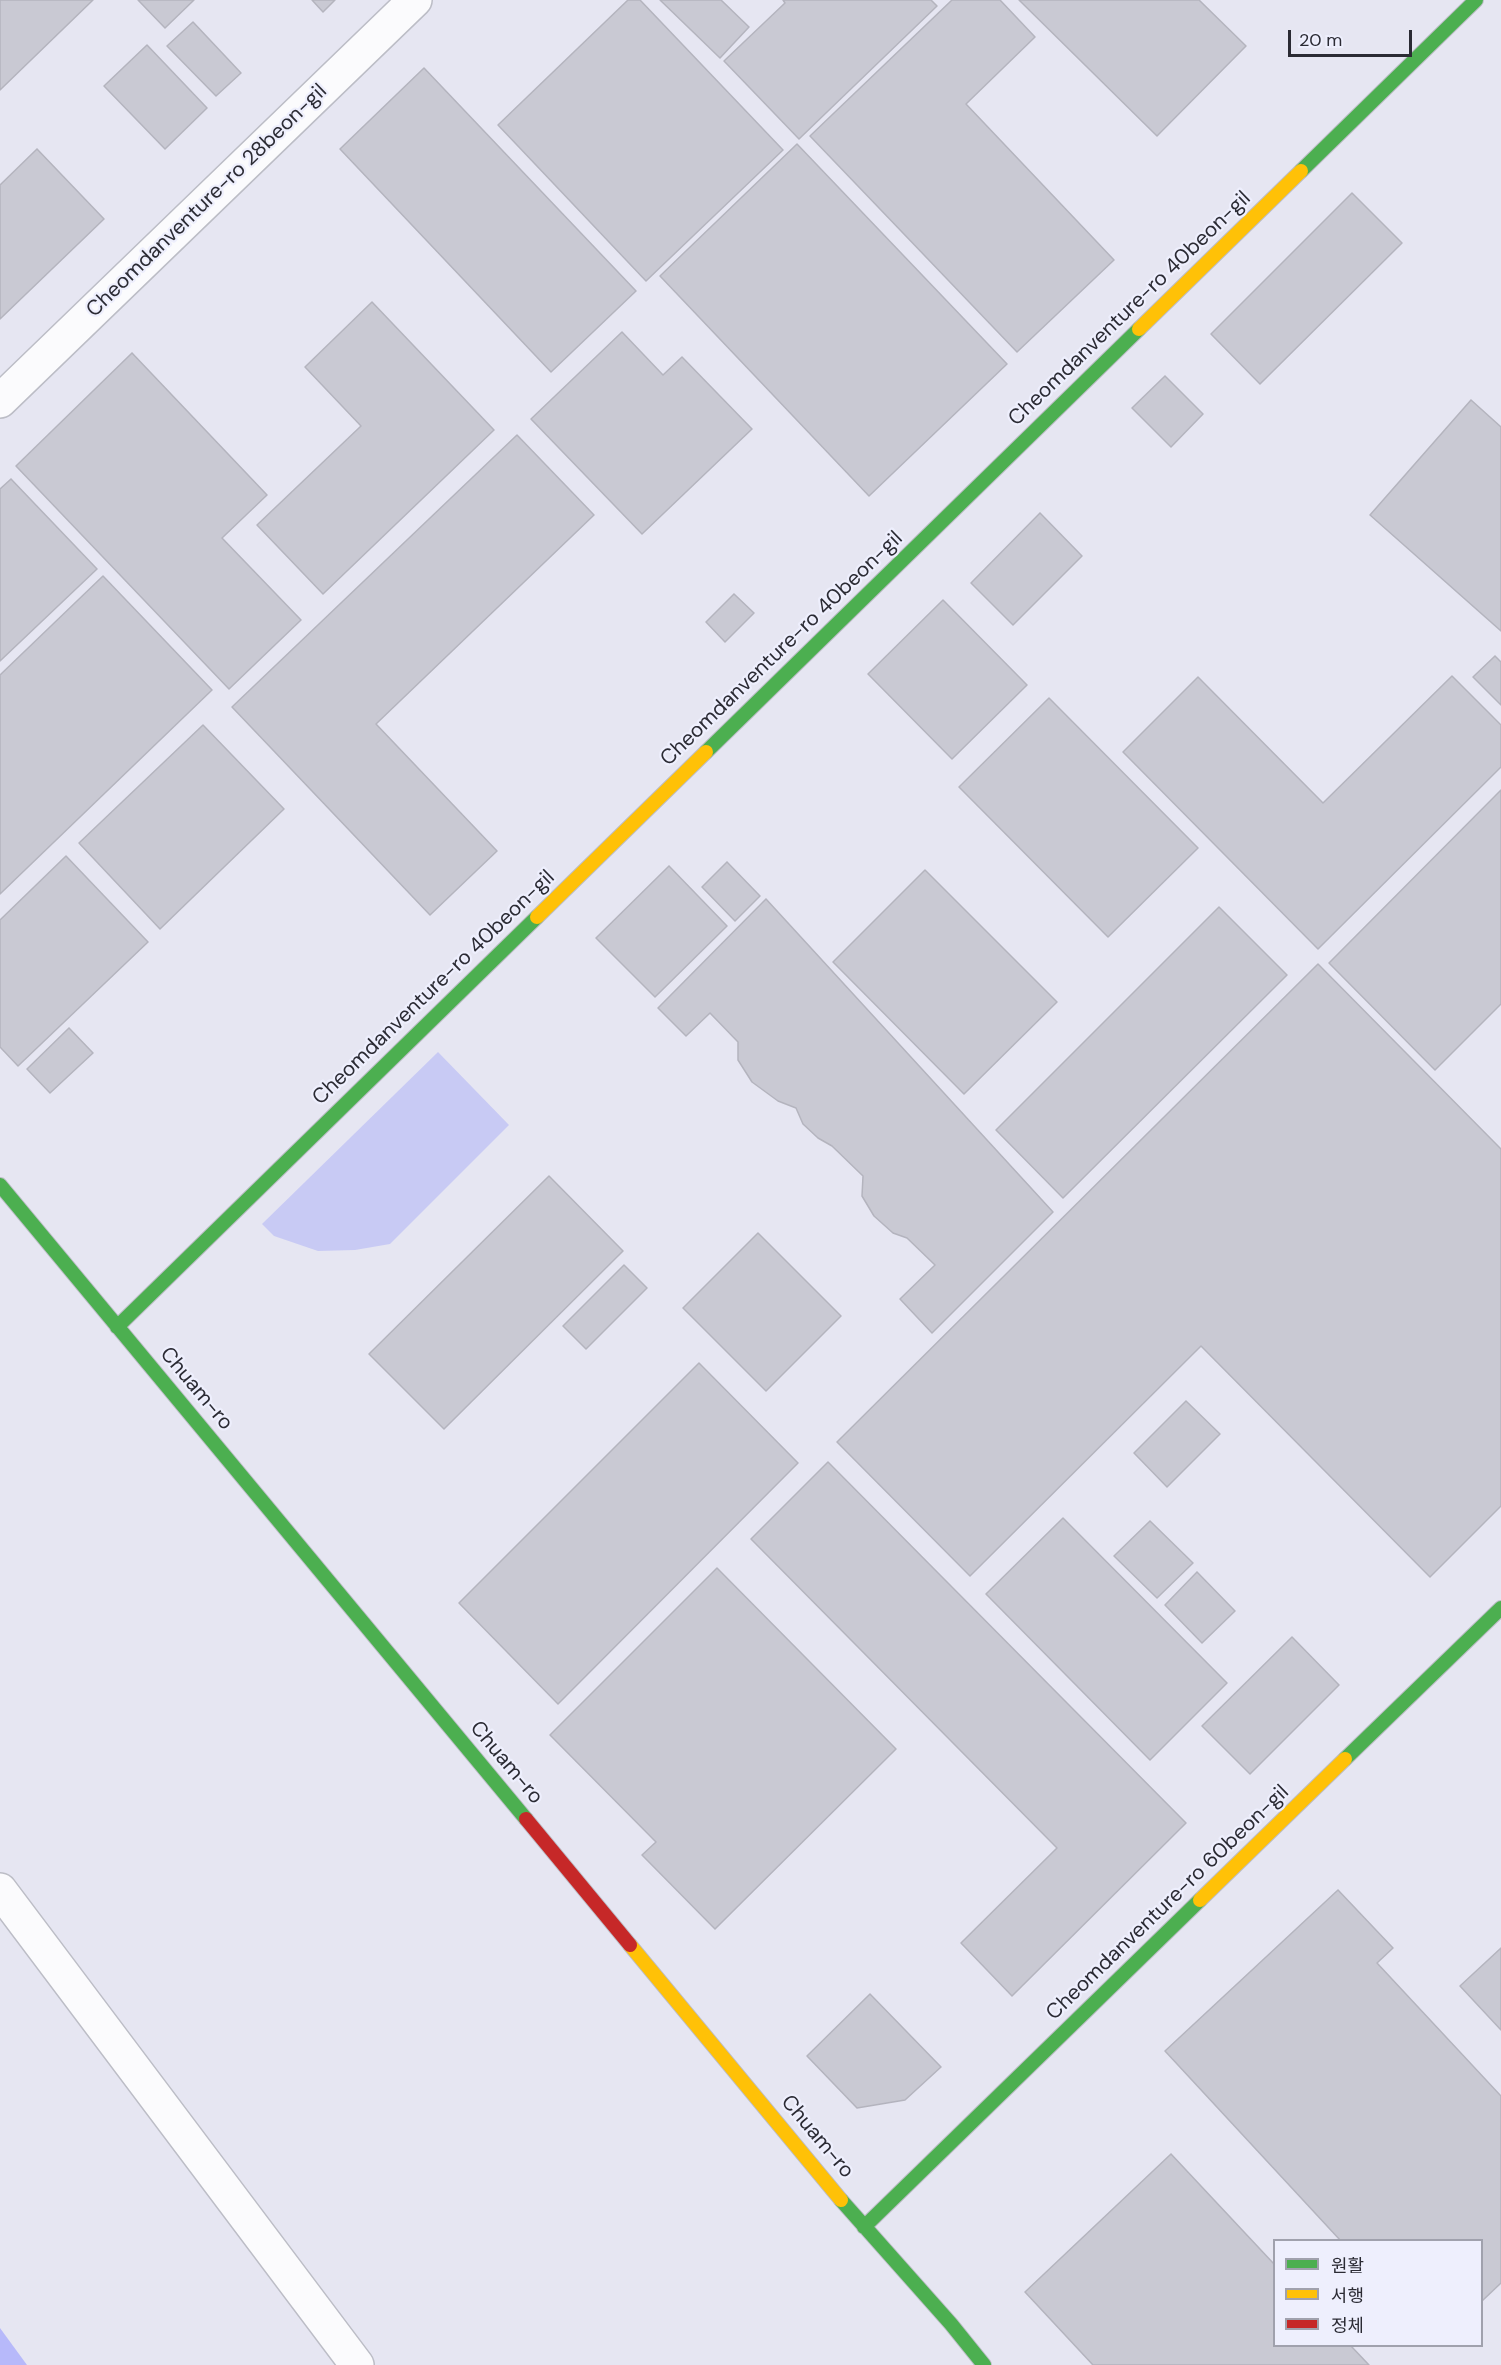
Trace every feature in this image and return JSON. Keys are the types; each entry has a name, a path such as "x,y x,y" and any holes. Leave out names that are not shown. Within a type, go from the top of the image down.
{"street":[{"name":"Cheomdanventure-ro 28beon-gil","path":"0,401 415,0"},
{"name":"Cheomdanventure-ro 40beon-gil","path":"117,1327 1476,0"},
{"name":"Chuam-ro","path":"0,1185 864,2227 951,2324 984,2365"},
{"name":"Cheomdanventure-ro 60beon-gil","path":"864,2227 1501,1608"},
{"path":"0,1890 357,2365"}],"shaded area":[{"path":"438,1052 509,1125 390,1244 355,1250 318,1251 274,1236 262,1224"},
{"path":"0,2328 27,2365 0,2365"}],"building":[{"path":"0,0 93,0 0,90"},
{"path":"138,0 194,0 165,28"},
{"path":"312,0 335,0 323,12"},
{"path":"628,0 640,0 783,150 646,281 498,125"},
{"path":"660,0 721,0 749,27 720,58"},
{"path":"783,0 931,0 937,6 799,139 724,61 785,3"},
{"path":"952,0 1000,0 1035,37 966,104 1114,260 1017,352 810,136"},
{"path":"1019,0 1199,0 1246,46 1157,136"},
{"path":"193,22 241,73 216,96 167,46"},
{"path":"147,45 207,108 165,149 104,86"},
{"path":"424,68 636,291 551,372 340,149"},
{"path":"797,144 1007,364 869,496 660,276"},
{"path":"37,149 104,219 0,319 0,185"},
{"path":"1352,193 1402,243 1260,384 1211,334"},
{"path":"372,302 494,430 323,594 257,525 361,426 305,367"},
{"path":"622,332 663,375 682,357 752,429 642,534 531,419"},
{"path":"132,353 267,495 222,538 301,620 229,689 16,466"},
{"path":"1165,376 1203,414 1171,447 1132,408"},
{"path":"1471,400 1501,427 1501,631 1370,515"},
{"path":"517,435 594,515 376,724 497,851 430,915 232,707"},
{"path":"11,479 97,569 0,661 0,489"},
{"path":"1040,513 1082,556 1013,625 971,583"},
{"path":"103,576 212,690 0,894 0,675"},
{"path":"734,594 754,613 725,642 706,622"},
{"path":"943,600 1027,685 952,759 868,674"},
{"path":"1495,656 1501,662 1501,705 1473,677"},
{"path":"1452,676 1501,725 1501,767 1318,949 1123,752 1198,677 1323,803"},
{"path":"1049,698 1198,848 1108,937 959,787"},
{"path":"203,725 284,809 160,929 79,843"},
{"path":"1501,790 1501,1004 1435,1070 1329,963"},
{"path":"66,856 148,942 18,1066 0,1047 0,920"},
{"path":"727,862 760,896 735,921 702,887"},
{"path":"669,866 727,926 655,997 596,938"},
{"path":"925,870 1057,1002 964,1094 833,962"},
{"path":"766,899 1053,1212 932,1333 900,1299 935,1265 907,1238 893,1233 874,1216 862,1196 863,1176 832,1146 818,1138 803,1124 796,1108 778,1101 752,1082 738,1060 738,1042 710,1013 686,1036 658,1008"},
{"path":"1219,907 1287,975 1063,1198 996,1130"},
{"path":"1318,964 1501,1149 1501,1506 1430,1577 1201,1346 970,1576 837,1442"},
{"path":"69,1028 93,1053 50,1093 27,1069"},
{"path":"549,1176 623,1251 444,1429 369,1354"},
{"path":"758,1233 841,1316 766,1391 683,1308"},
{"path":"624,1265 647,1288 586,1349 563,1326"},
{"path":"699,1363 798,1463 558,1704 459,1603"},
{"path":"1186,1401 1220,1434 1167,1487 1134,1453"},
{"path":"828,1462 1186,1823 1012,1996 961,1943 1057,1848 751,1539"},
{"path":"1063,1518 1227,1683 1150,1760 986,1594"},
{"path":"1150,1521 1193,1563 1157,1598 1114,1556"},
{"path":"717,1568 896,1749 715,1929 642,1855 656,1842 550,1735"},
{"path":"1197,1572 1235,1611 1202,1643 1165,1605"},
{"path":"1292,1637 1339,1685 1250,1774 1202,1726"},
{"path":"1338,1890 1393,1948 1377,1963 1501,2096 1501,2283 1483,2300 1483,2239 1339,2239 1165,2051"},
{"path":"1501,1948 1501,2030 1460,1986"},
{"path":"870,1994 941,2067 905,2100 857,2108 807,2056"},
{"path":"1171,2154 1273,2263 1273,2347 1352,2347 1369,2365 1093,2365 1025,2292"}],"traffic: fast":[{"path":"1301,171 1476,0"},
{"path":"706,752 1139,329"},
{"path":"117,1327 537,917"},
{"path":"0,1185 526,1819"},
{"path":"1345,1759 1501,1608"},
{"path":"864,2227 1200,1900"},
{"path":"841,2200 951,2324 984,2365"}],"traffic: slow":[{"path":"1139,329 1301,171"},
{"path":"537,917 706,752"},
{"path":"1200,1900 1345,1759"},
{"path":"630,1945 841,2200"}],"traffic: jam":[{"path":"526,1819 630,1945"}]}
